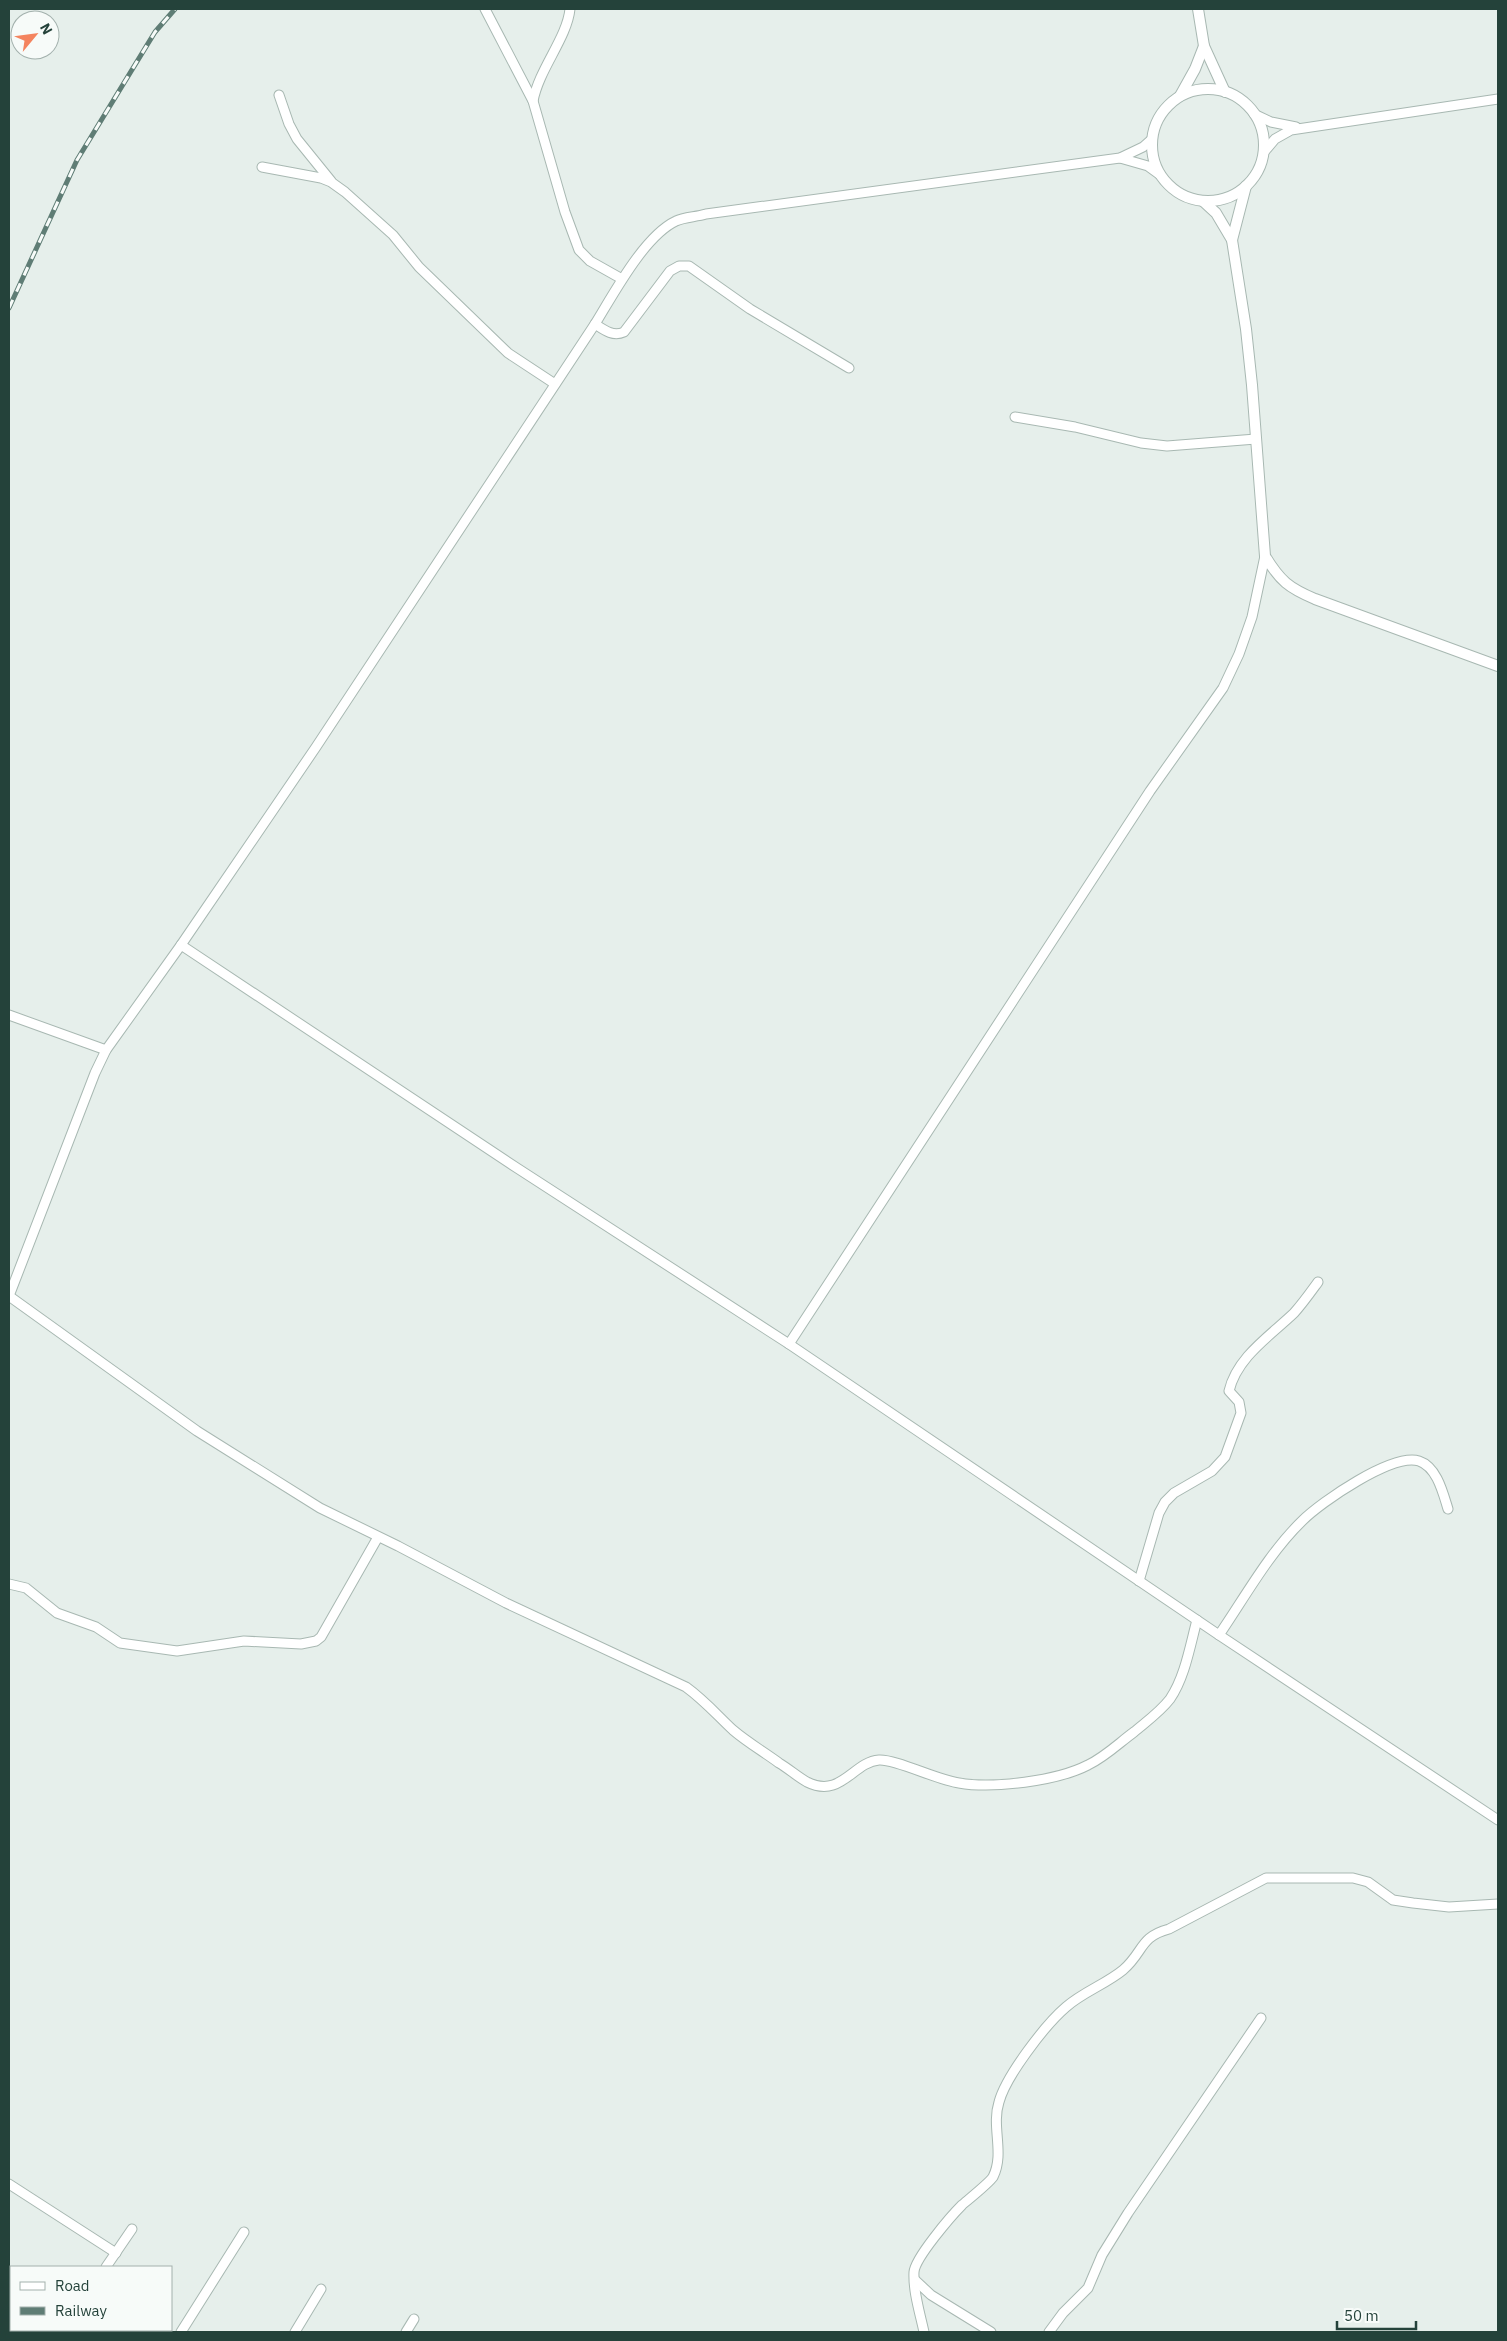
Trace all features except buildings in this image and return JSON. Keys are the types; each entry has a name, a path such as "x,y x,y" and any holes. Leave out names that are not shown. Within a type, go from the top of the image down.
{"street":[{"path":"485,9 532,101 565,212 579,250 590,261 622,279"},
{"path":"532,101 540,75 561,33 570,9"},
{"path":"1198,9 1204,46 1225,92"},
{"path":"1180,96 1195,69 1204,46"},
{"path":"1159,174 1153,157 1152,139 1157,122 1166,107 1180,96 1194,91 1210,89 1225,92 1241,100 1254,114 1263,132 1264,152"},
{"path":"279,94 289,124 298,139 331,182 376,217 398,240 419,267 508,353 555,384"},
{"path":"1120,158 1148,166 1159,174 1171,187 1186,197 1203,201 1227,198 1247,183 1258,169 1264,152 1275,139 1291,130 1498,99"},
{"path":"1254,114 1289,126 1308,127"},
{"path":"1152,139 1142,147 1120,158 706,214 676,221 654,237 622,279 595,324 316,747 181,945 106,1050 94,1073 12,1275 9,1296 197,1431 320,1508 506,1603 686,1687 706,1701 736,1732 808,1782 822,1787 836,1784 879,1760 892,1762 935,1778 960,1784 991,1785 1022,1782 1087,1766 1103,1756 1158,1712 1170,1698 1182,1672 1197,1620"},
{"path":"262,167 331,182"},
{"path":"1232,240 1247,183"},
{"path":"789,1344 1150,791 1223,688 1239,654 1252,617 1265,556 1256,439 1246,329 1232,240 1220,219 1203,201"},
{"path":"595,324 612,334 618,335 624,332 670,271 679,266 689,266 750,309 848,368"},
{"path":"1015,417 1075,427 1141,443 1167,446 1256,439"},
{"path":"1265,556 1277,577 1293,590 1498,666"},
{"path":"181,945 508,1162 789,1344 1218,1635 1498,1820"},
{"path":"9,1014 106,1050"},
{"path":"1139,1581 1159,1513 1165,1502 1174,1493 1212,1471 1225,1457 1242,1413 1239,1402 1229,1391 1241,1366 1252,1351 1304,1302 1318,1282"},
{"path":"1218,1635 1280,1547 1297,1527 1330,1498 1354,1482 1404,1461 1419,1461 1432,1470 1442,1488 1448,1508"},
{"path":"9,1584 26,1588 57,1613 96,1627 120,1643 177,1651 244,1641 301,1644 316,1641 321,1637 378,1537"},
{"path":"924,2332 914,2271 920,2258 959,2208 991,2180 996,2168 999,2150 998,2104 1006,2084 1042,2033 1067,2007 1121,1972 1134,1961 1144,1942 1154,1933 1169,1928 1266,1878 1353,1878 1368,1882 1393,1900 1413,1904 1449,1907 1498,1904"},
{"path":"1049,2332 1063,2313 1088,2288 1102,2255 1128,2213 1262,2018"},
{"path":"9,2184 116,2254"},
{"path":"107,2266 132,2229"},
{"path":"181,2332 244,2232"},
{"path":"915,2280 931,2296 991,2332"},
{"path":"295,2332 321,2289"},
{"path":"406,2332 414,2319"}],"railway":[{"path":"9,308 77,160 155,32 175,9"}]}
